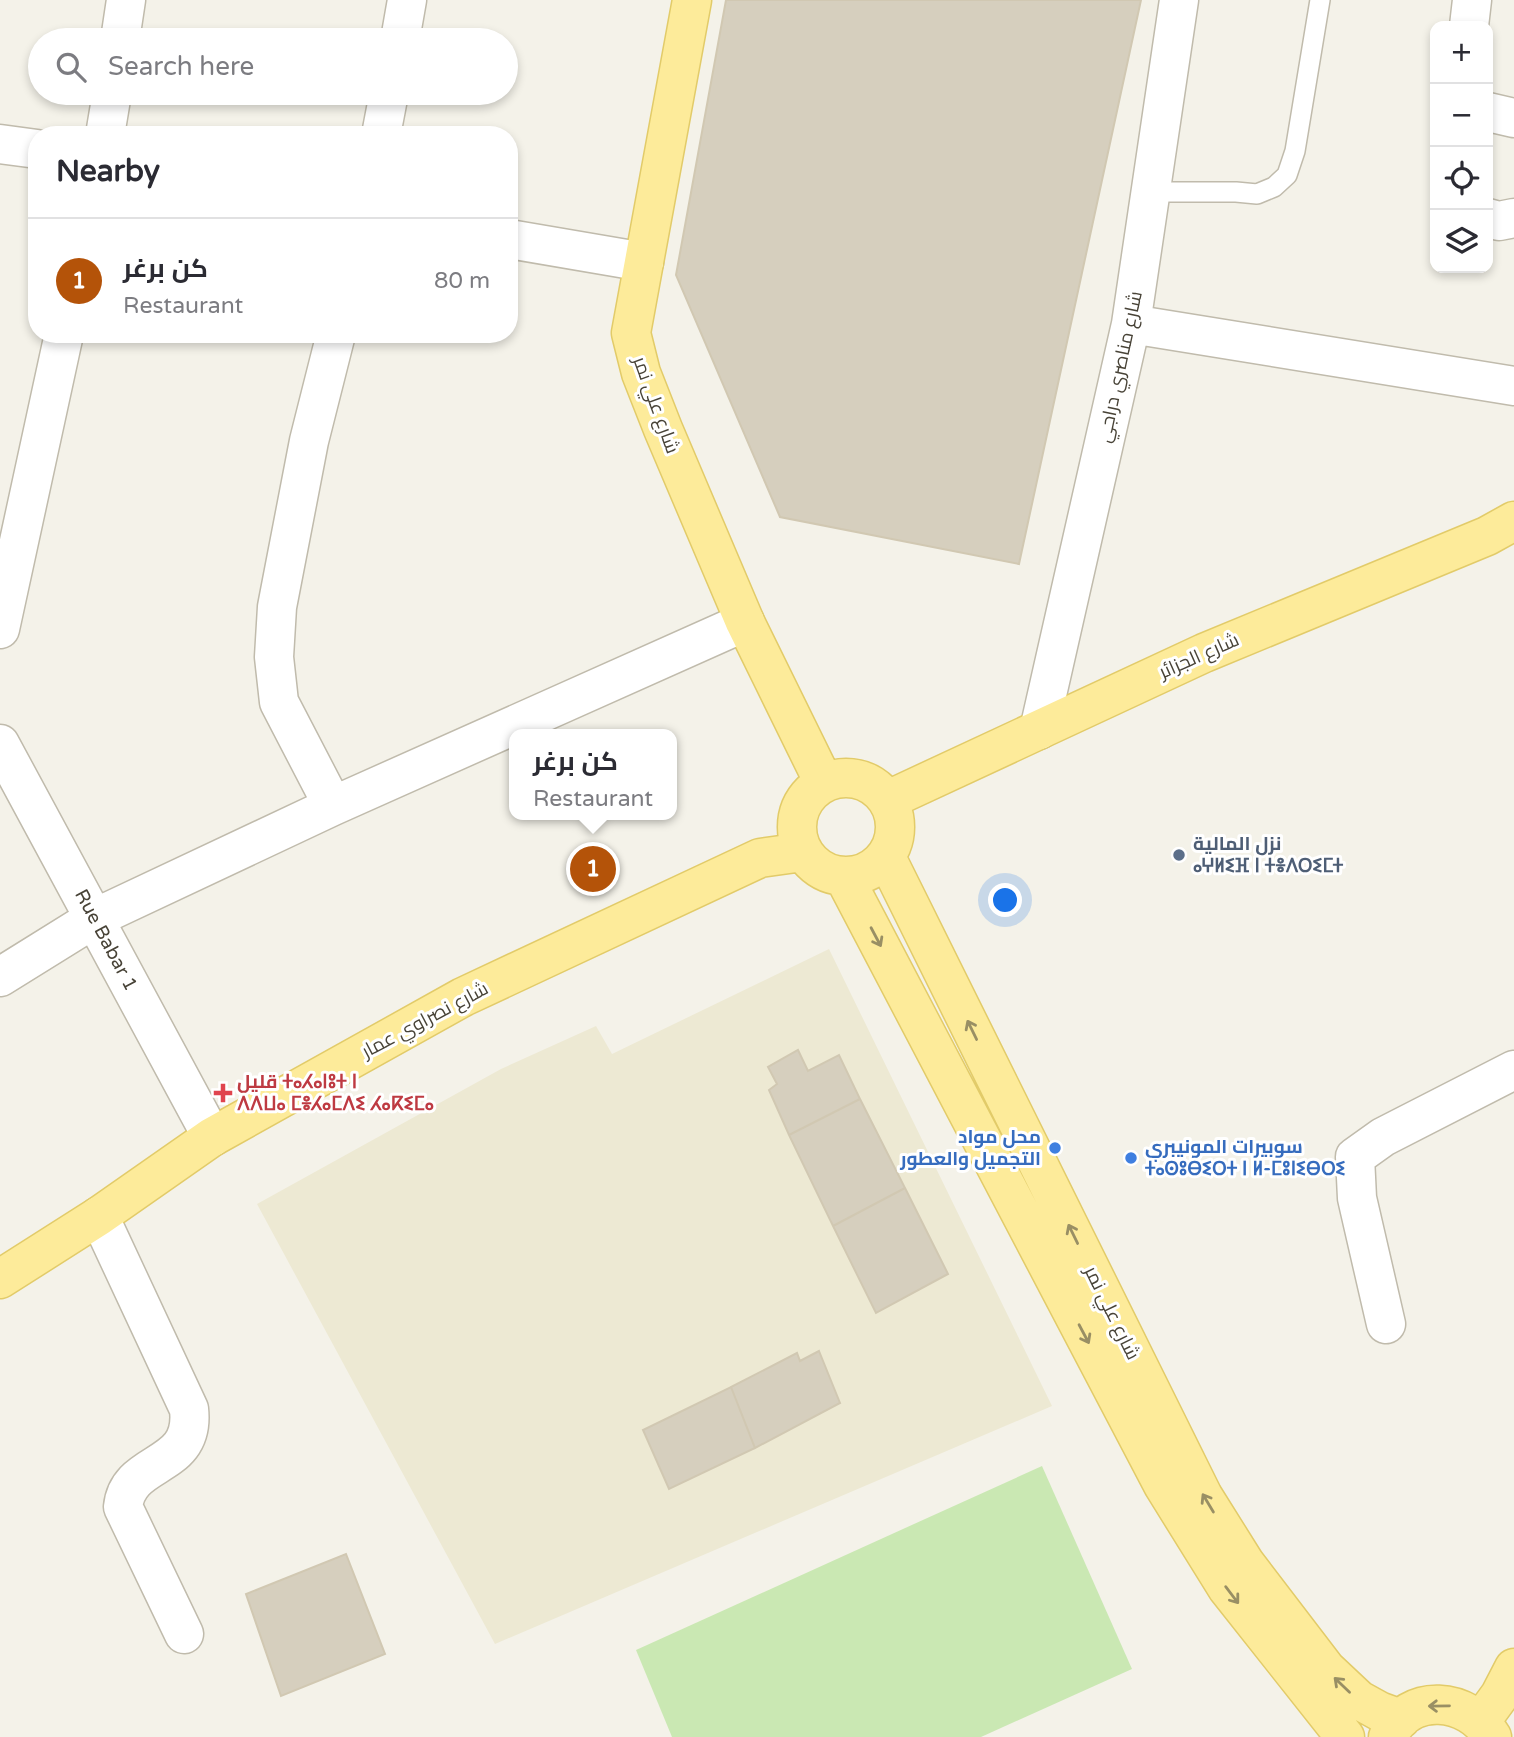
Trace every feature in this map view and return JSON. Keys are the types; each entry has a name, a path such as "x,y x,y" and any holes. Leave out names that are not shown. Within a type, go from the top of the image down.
{"main road":[{"name":"شارع علي نمر","path":"692,0 631,333 641,373 745,622 824,783"},
{"name":"شارع الجزائر","path":"888,800 1204,653 1487,536 1514,521"},
{"path":"837,778 865,782 878,789 888,800 896,829 893,844 886,857 874,868 860,875 830,875 818,868 803,852 796,831 797,816 811,791 824,783 837,778"},
{"name":"شارع نصراوي عمار","path":"0,1279 99,1216 212,1137 463,998 760,858 803,852"},
{"name":"شارع علي نمر","path":"886,857 1203,1496 1245,1563 1326,1669 1359,1700 1379,1711 1394,1728"},
{"name":"شارع علي نمر","path":"844,877 1163,1485 1227,1588 1345,1737"},
{"path":"1394,1728 1416,1709 1432,1704 1450,1705 1467,1711 1486,1729 1514,1668"}],"street":[{"path":"122,28 126,0"},
{"path":"402,28 408,0"},
{"name":"شارع مناصري دراجي","path":"1039,730 1131,324 1179,0"},
{"path":"1470,21 1472,0"},
{"path":"106,126 110,105"},
{"path":"383,126 387,105"},
{"path":"1493,113 1514,118"},
{"path":"0,144 28,148"},
{"path":"1493,219 1514,218"},
{"path":"518,241 644,262"},
{"path":"1131,324 1514,386"},
{"path":"0,629 62,343"},
{"path":"333,806 279,702 274,657 277,607 309,441 334,343"},
{"path":"0,977 95,918 333,806 745,622"},
{"name":"Rue Babar 1","path":"0,744 212,1137"},
{"path":"1386,1324 1357,1198 1355,1157 1383,1137 1514,1070"},
{"path":"99,1216 189,1409 189,1436 174,1453 135,1481 126,1492 123,1507 184,1634"}],"lane":[{"path":"1151,192 1257,194 1273,187 1287,175 1295,151 1320,0"}],"shaded area":[{"path":"829,949 1052,1406 495,1644 257,1204 501,1069 596,1026 612,1054"}],"green space":[{"path":"1042,1466 1132,1669 981,1737 672,1737 636,1650"}],"building":[{"path":"726,0 1141,0 1019,564 780,517 676,275"},
{"path":"798,1050 808,1071 839,1055 860,1099 789,1135 769,1090 777,1084 768,1067"},
{"path":"860,1099 905,1188 833,1226 789,1135"},
{"path":"905,1188 948,1274 876,1313 833,1226"},
{"path":"819,1351 840,1403 755,1448 731,1387 797,1353 800,1361"},
{"path":"731,1387 755,1448 669,1489 643,1430"},
{"path":"346,1554 385,1654 281,1696 246,1594"}],"place":[{"name":"نزل المالية ⴰⵖⵍⵉⴼ ⵏ ⵜⴻⴷⵔⵉⵎⵜ","path":"1179,855"},
{"name":"كن برغر","path":"593,869"},
{"name":"قليل ⵜⴰⵃⴰⵏⵓⵜ ⵏ ⴷⴷⵡⴰ ⵎⴻⵃⴰⵎⴷⵉ ⵃⴰⴽⵉⵎⴰ","path":"223,1093"},
{"name":"محل مواد التجميل والعطور","path":"1055,1148"},
{"name":"سوبيرات المونيبري ⵜⴰⵙⵓⴱⵉⵔⵜ ⵏ ⵍ-ⵎⵓⵏⵉⴱⵔⵉ","path":"1131,1158"}]}
